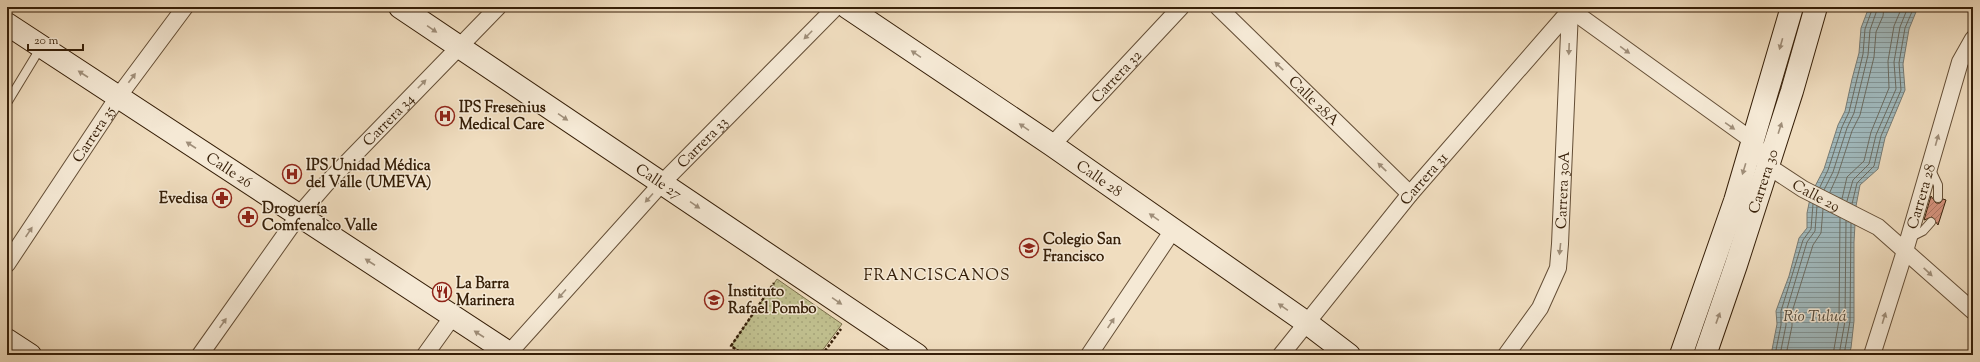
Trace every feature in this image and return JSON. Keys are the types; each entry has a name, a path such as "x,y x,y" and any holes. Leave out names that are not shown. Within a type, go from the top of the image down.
{"main road":[{"name":"Calle 27","path":"400,7 917,355"},
{"name":"Calle 28","path":"847,7 1052,146 1307,323 1349,355"},
{"name":"Carrera 30","path":"1681,355 1721,242 1753,142 1792,7"},
{"name":"Carrera 30","path":"1704,355 1724,301 1768,166 1816,7"},
{"name":"Calle 26","path":"7,24 510,354"},
{"path":"7,340 30,355"}],"street":[{"name":"Carrera 35","path":"7,264 118,97 186,7"},
{"name":"Carrera 34","path":"200,355 299,215 325,185 498,7"},
{"name":"Carrera 33","path":"510,354 662,183 836,7"},
{"name":"Carrera 32","path":"1052,146 1181,7"},
{"name":"Calle 28A","path":"1218,7 1410,194"},
{"name":"Carrera 31","path":"1281,355 1410,194 1570,8"},
{"name":"Calle 29","path":"1570,8 1753,142 1768,166 1803,189 1878,227 1906,245 1973,311"},
{"name":"Carrera 30A","path":"1506,355 1540,308 1558,268 1561,236 1570,8"},
{"name":"Carrera 28","path":"1872,355 1929,167 1967,65 1973,39"},
{"path":"1089,355 1173,230"},
{"path":"425,355 453,316"}],"lane":[{"path":"7,103 42,47"},
{"path":"1929,167 1938,185 1938,198"},
{"path":"1906,245 1923,232 1930,222"}],"path":[{"path":"738,355 740,352 731,346 785,266"},
{"path":"822,355 853,312"}],"shaded area":[{"path":"777,279 842,324 819,355 738,355 740,351 731,346"}],"water":[{"name":"Río Tuluá","path":"1869,7 1918,7 1909,29 1903,64 1905,90 1885,138 1878,169 1860,185 1856,206 1854,242 1854,321 1851,348 1848,355 1771,355 1777,324 1776,311 1789,276 1799,238 1807,228 1807,213 1811,194 1824,169 1838,125 1845,111 1859,53 1861,28"}],"building":[{"path":"1931,196 1936,203 1940,203 1943,199 1946,200 1938,225 1932,217 1924,220"}],"place":[{"name":"IPS Fresenius Medical Care","path":"445,116"},
{"name":"IPS Unidad Médica del Valle (UMEVA)","path":"292,174"},
{"name":"Evedisa","path":"222,198"},
{"name":"Droguería Comfenalco Valle","path":"248,217"},
{"name":"Colegio San Francisco","path":"1029,248"},
{"name":"La Barra Marinera","path":"442,292"},
{"name":"Instituto Rafael Pombo","path":"714,300"}],"district":[{"name":"FRANCISCANOS","path":"937,274"}]}
